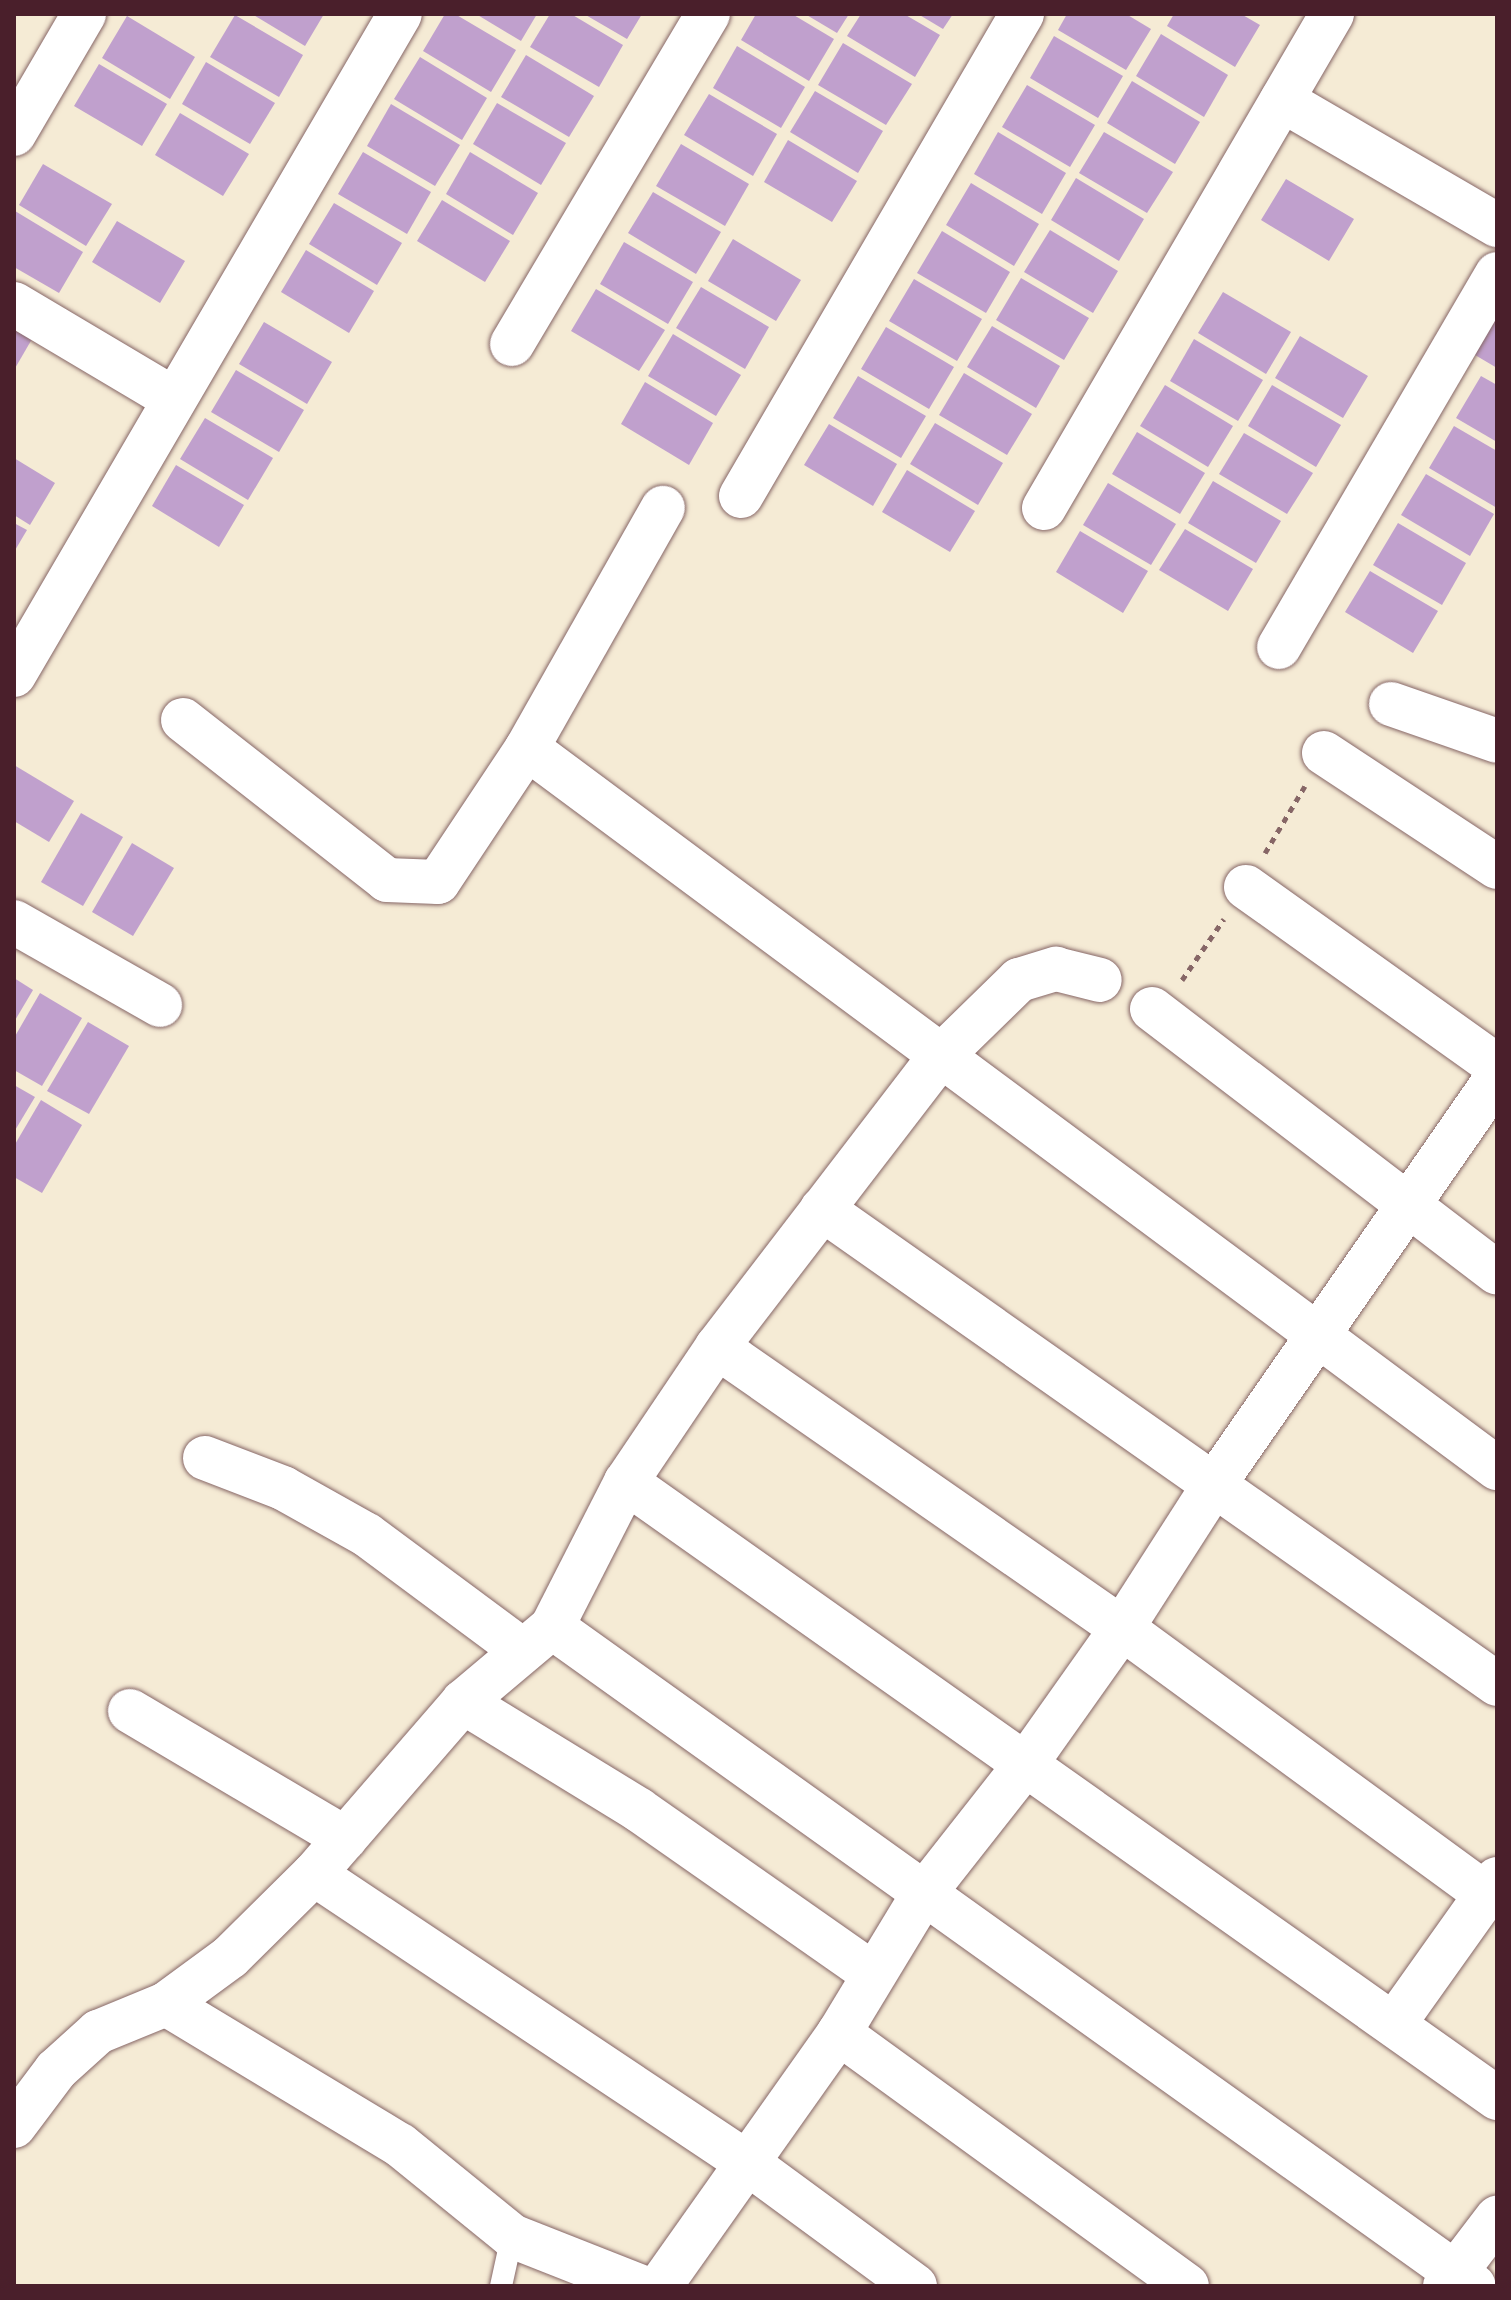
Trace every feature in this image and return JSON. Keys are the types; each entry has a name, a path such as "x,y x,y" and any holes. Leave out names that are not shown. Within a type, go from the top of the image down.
{"street":[{"path":"14,134 84,14"},
{"path":"14,675 400,14"},
{"path":"512,344 708,14"},
{"path":"741,496 1022,14"},
{"path":"1044,508 1332,14"},
{"path":"1282,100 1497,225"},
{"path":"1279,647 1497,274"},
{"path":"14,304 174,399"},
{"path":"183,720 387,880 418,885 438,882 527,748 663,508"},
{"path":"1391,704 1497,741"},
{"path":"527,748 939,1058 1497,1468"},
{"path":"1324,753 1497,867"},
{"path":"1246,887 1497,1066"},
{"path":"14,922 160,1005"},
{"path":"14,2126 81,2046 98,2032 166,2004 230,1957 314,1874 463,1702 538,1639 626,1482 717,1347 939,1058 1019,980 1056,969 1100,980"},
{"path":"1152,1009 1497,1273"},
{"path":"660,2286 839,2033 872,1973 922,1896 1025,1765 1122,1628 1213,1486 1497,1078"},
{"path":"822,1209 1497,1684"},
{"path":"717,1347 1491,1887 1394,2024"},
{"path":"205,1458 283,1488 538,1639 922,1896 1458,2282 1497,2218"},
{"path":"626,1482 1497,2098"},
{"path":"463,1702 639,1810 872,1973"},
{"path":"130,1711 345,1838"},
{"path":"314,1874 749,2164 915,2286"},
{"path":"166,2004 400,2145 512,2236 639,2286"},
{"path":"839,2033 1187,2286"}],"lane":[{"path":"501,2286 512,2236"}],"building":[{"path":"252,14 324,14 305,46"},
{"path":"445,14 455,14 516,50 491,92 423,51"},
{"path":"476,14 537,14 521,41"},
{"path":"550,14 571,14 623,45 599,87 530,47"},
{"path":"584,14 642,14 627,39"},
{"path":"756,14 792,14 834,39 809,81 741,40"},
{"path":"805,14 849,14 837,33"},
{"path":"861,14 904,14 940,35 915,77 847,36"},
{"path":"918,14 953,14 943,29"},
{"path":"1067,14 1126,14 1151,29 1126,70 1058,30"},
{"path":"1174,14 1241,14 1260,25 1235,67 1167,26"},
{"path":"235,15 303,55 279,97 210,57"},
{"path":"127,16 195,57 170,99 102,58"},
{"path":"1161,34 1228,75 1204,117 1136,76"},
{"path":"1054,36 1123,76 1098,118 1030,78"},
{"path":"843,43 912,84 886,125 818,85"},
{"path":"737,46 805,87 781,128 713,88"},
{"path":"526,55 594,96 569,137 501,97"},
{"path":"420,57 487,98 462,140 394,99"},
{"path":"206,62 275,103 250,144 182,104"},
{"path":"99,64 167,104 142,146 74,106"},
{"path":"1132,81 1200,122 1175,164 1107,123"},
{"path":"1027,85 1095,125 1070,167 1002,127"},
{"path":"815,91 883,131 858,173 790,132"},
{"path":"709,94 777,134 753,176 684,135"},
{"path":"497,103 566,143 541,185 473,144"},
{"path":"391,104 460,145 435,186 367,146"},
{"path":"180,113 249,154 223,196 155,155"},
{"path":"998,132 1066,173 1042,214 974,174"},
{"path":"1104,132 1173,172 1147,213 1079,173"},
{"path":"788,140 857,181 832,222 764,182"},
{"path":"681,144 749,184 725,226 656,186"},
{"path":"363,152 431,192 407,234 338,194"},
{"path":"470,152 538,193 513,235 446,194"},
{"path":"43,164 112,204 86,246 19,205"},
{"path":"1076,178 1144,219 1119,261 1051,220"},
{"path":"1286,179 1354,219 1329,261 1261,220"},
{"path":"971,183 1039,224 1014,266 946,225"},
{"path":"653,192 721,232 696,274 628,233"},
{"path":"442,200 510,241 485,282 417,241"},
{"path":"334,203 402,243 377,285 309,244"},
{"path":"15,211 83,252 59,293 14,267"},
{"path":"117,221 185,261 160,303 92,262"},
{"path":"1050,230 1118,271 1093,313 1024,272"},
{"path":"942,231 1010,272 986,313 917,273"},
{"path":"733,239 801,280 776,321 708,281"},
{"path":"624,242 693,282 668,324 600,284"},
{"path":"306,250 374,291 349,333 281,292"},
{"path":"1021,278 1089,318 1064,360 996,320"},
{"path":"914,279 982,319 957,361 889,321"},
{"path":"701,287 769,327 745,369 676,328"},
{"path":"596,289 665,330 639,371 571,331"},
{"path":"1223,292 1291,332 1266,374 1198,333"},
{"path":"1497,305 1497,368 1470,352"},
{"path":"264,322 332,362 307,404 239,364"},
{"path":"992,326 1060,366 1036,408 967,367"},
{"path":"886,327 954,367 929,409 861,369"},
{"path":"14,329 32,339 14,370"},
{"path":"673,334 741,375 716,416 648,376"},
{"path":"1300,336 1368,376 1343,418 1275,378"},
{"path":"1194,339 1263,380 1238,421 1170,381"},
{"path":"236,370 304,410 279,452 211,412"},
{"path":"964,373 1032,414 1007,455 939,415"},
{"path":"858,376 926,416 901,458 833,418"},
{"path":"1481,376 1497,385 1497,442 1456,418"},
{"path":"645,382 713,423 689,465 621,424"},
{"path":"1165,385 1233,426 1208,467 1140,426"},
{"path":"1272,385 1341,425 1316,467 1248,426"},
{"path":"205,418 273,458 248,500 180,459"},
{"path":"935,423 1003,463 978,505 910,464"},
{"path":"829,424 897,464 873,506 804,465"},
{"path":"1454,426 1497,451 1497,508 1429,468"},
{"path":"1137,432 1205,473 1180,514 1112,474"},
{"path":"1244,433 1313,473 1287,514 1219,474"},
{"path":"14,458 55,483 30,525 14,515"},
{"path":"176,465 244,505 219,547 152,506"},
{"path":"907,470 975,511 950,552 882,512"},
{"path":"1426,474 1494,514 1470,556 1401,515"},
{"path":"1213,481 1281,521 1256,563 1188,523"},
{"path":"1108,483 1176,524 1151,565 1083,525"},
{"path":"14,523 27,530 14,552"},
{"path":"1398,523 1466,563 1442,605 1373,565"},
{"path":"1185,529 1253,569 1228,611 1159,570"},
{"path":"1080,531 1148,571 1123,613 1056,572"},
{"path":"1370,571 1438,611 1413,653 1345,612"},
{"path":"14,765 74,801 49,842 14,821"},
{"path":"81,813 123,837 83,906 41,882"},
{"path":"132,843 174,868 133,936 92,912"},
{"path":"14,978 33,990 14,1022"},
{"path":"40,993 82,1018 42,1086 14,1070 14,1038"},
{"path":"88,1022 129,1046 89,1114 47,1091"},
{"path":"14,1085 35,1097 14,1132"},
{"path":"41,1100 82,1125 42,1193 14,1177 14,1146"}]}
